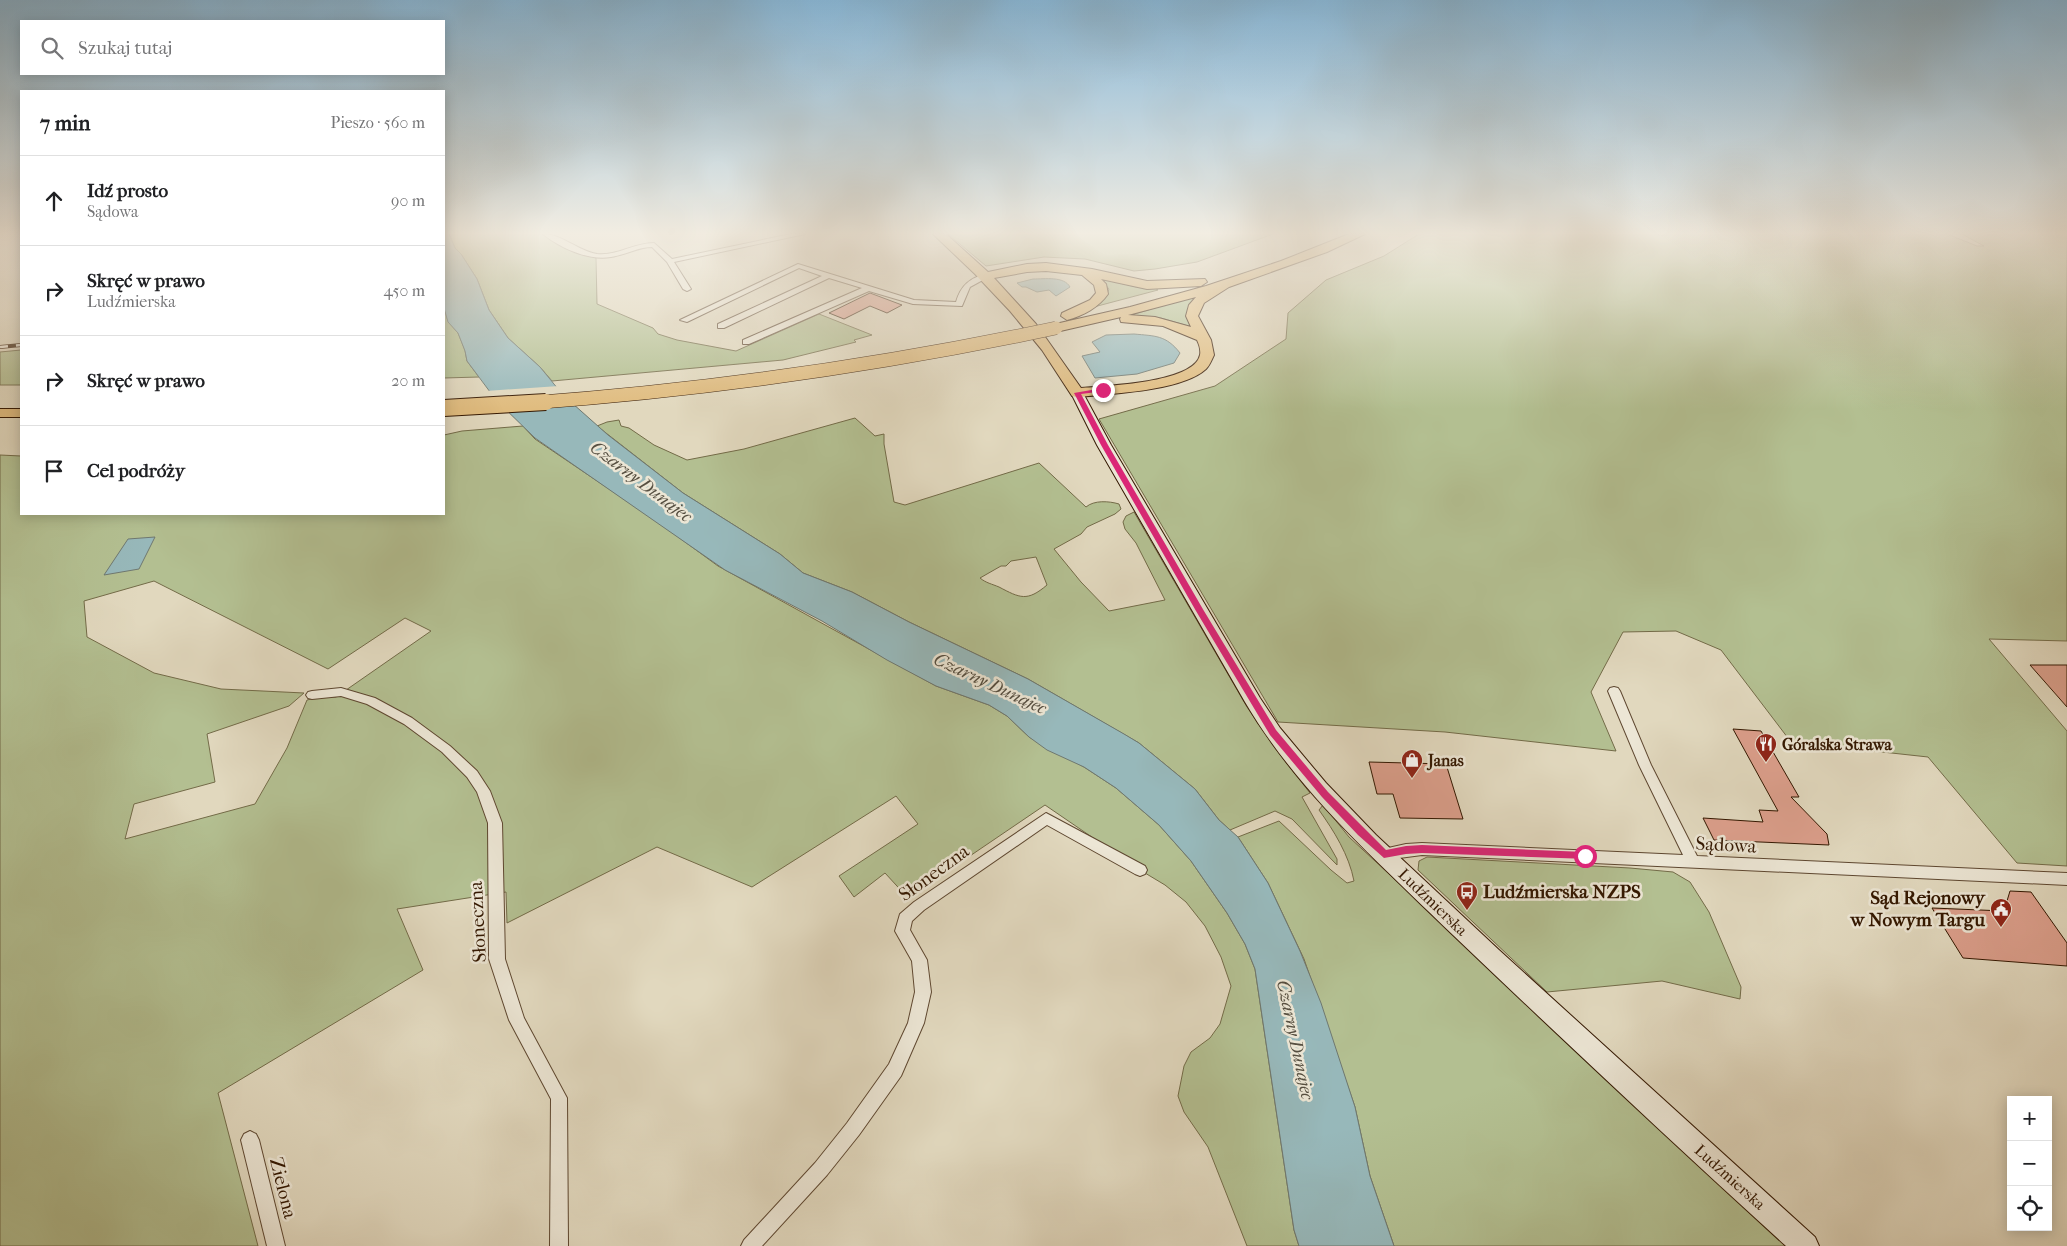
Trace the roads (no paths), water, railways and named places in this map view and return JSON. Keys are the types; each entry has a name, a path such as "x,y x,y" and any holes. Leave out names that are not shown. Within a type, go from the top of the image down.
{"main road":[{"name":"Ludźmierska","path":"1001,292 1030,324 1053,354 1262,716 1325,795 1545,1009 1806,1246"},
{"path":"445,408 614,396 787,377 915,358 1052,324 1094,303 1102,292"},
{"path":"1067,316 1161,292"},
{"path":"1080,324 1193,292"},
{"path":"1077,393 1166,382 1186,376 1200,368 1207,357 1207,350 1192,316 1192,310 1204,296 1211,292"},
{"path":"445,398 597,388 760,370 905,349 1052,324 1080,324 1120,319 1154,320 1179,326 1201,336"},
{"path":"0,404 20,404"},
{"path":"0,413 20,413"}],"street":[{"path":"684,320 743,292"},
{"path":"722,326 793,292"},
{"path":"746,342 860,292"},
{"path":"882,292 913,302 959,304 962,292"},
{"path":"1614,691 1646,765 1693,862"},
{"name":"Słoneczna","path":"312,695 341,692 371,701 401,717 446,749 472,774 483,791 495,822 497,959 517,1020 559,1098 559,1246"},
{"name":"Słoneczna","path":"750,1246 821,1169 853,1129 895,1070 916,1022 923,992 920,960 902,931 905,918 1046,818 1140,870"},
{"name":"Sądowa","path":"1384,854 1422,849 2067,880"},
{"name":"Zielona","path":"250,1140 276,1246"}],"water":[{"name":"Czarny Dunajec","path":"445,292 482,292 489,310 508,338 540,367 563,395 608,435 683,493 780,554 803,573 852,592 909,622 1028,679 1124,734 1139,743 1195,789 1219,820 1238,837 1268,883 1300,951 1321,1003 1355,1107 1370,1176 1394,1246 1299,1246 1294,1230 1255,969 1245,944 1227,913 1191,861 1159,825 1116,788 1084,767 1047,750 1029,737 1007,716 989,705 936,686 887,660 822,621 725,570 535,438 496,400 467,361 458,333 448,322 445,312"},
{"path":"1052,292 1062,292 1056,296"},
{"path":"1134,334 1154,336 1165,340 1180,353 1174,363 1137,374 1095,378 1082,356 1100,352 1092,342 1106,335"},
{"path":"155,537 139,569 104,575 128,539"}],"railway":[{"path":"0,347 20,345"}],"place":[{"name":"Góralska Strawa","path":"1766,763"},
{"name":"Janas","path":"1412,779"},
{"name":"Ludźmierska NZPS","path":"1467,911"},
{"name":"Sąd Rejonowy w Nowym Targu","path":"2001,928"}]}
